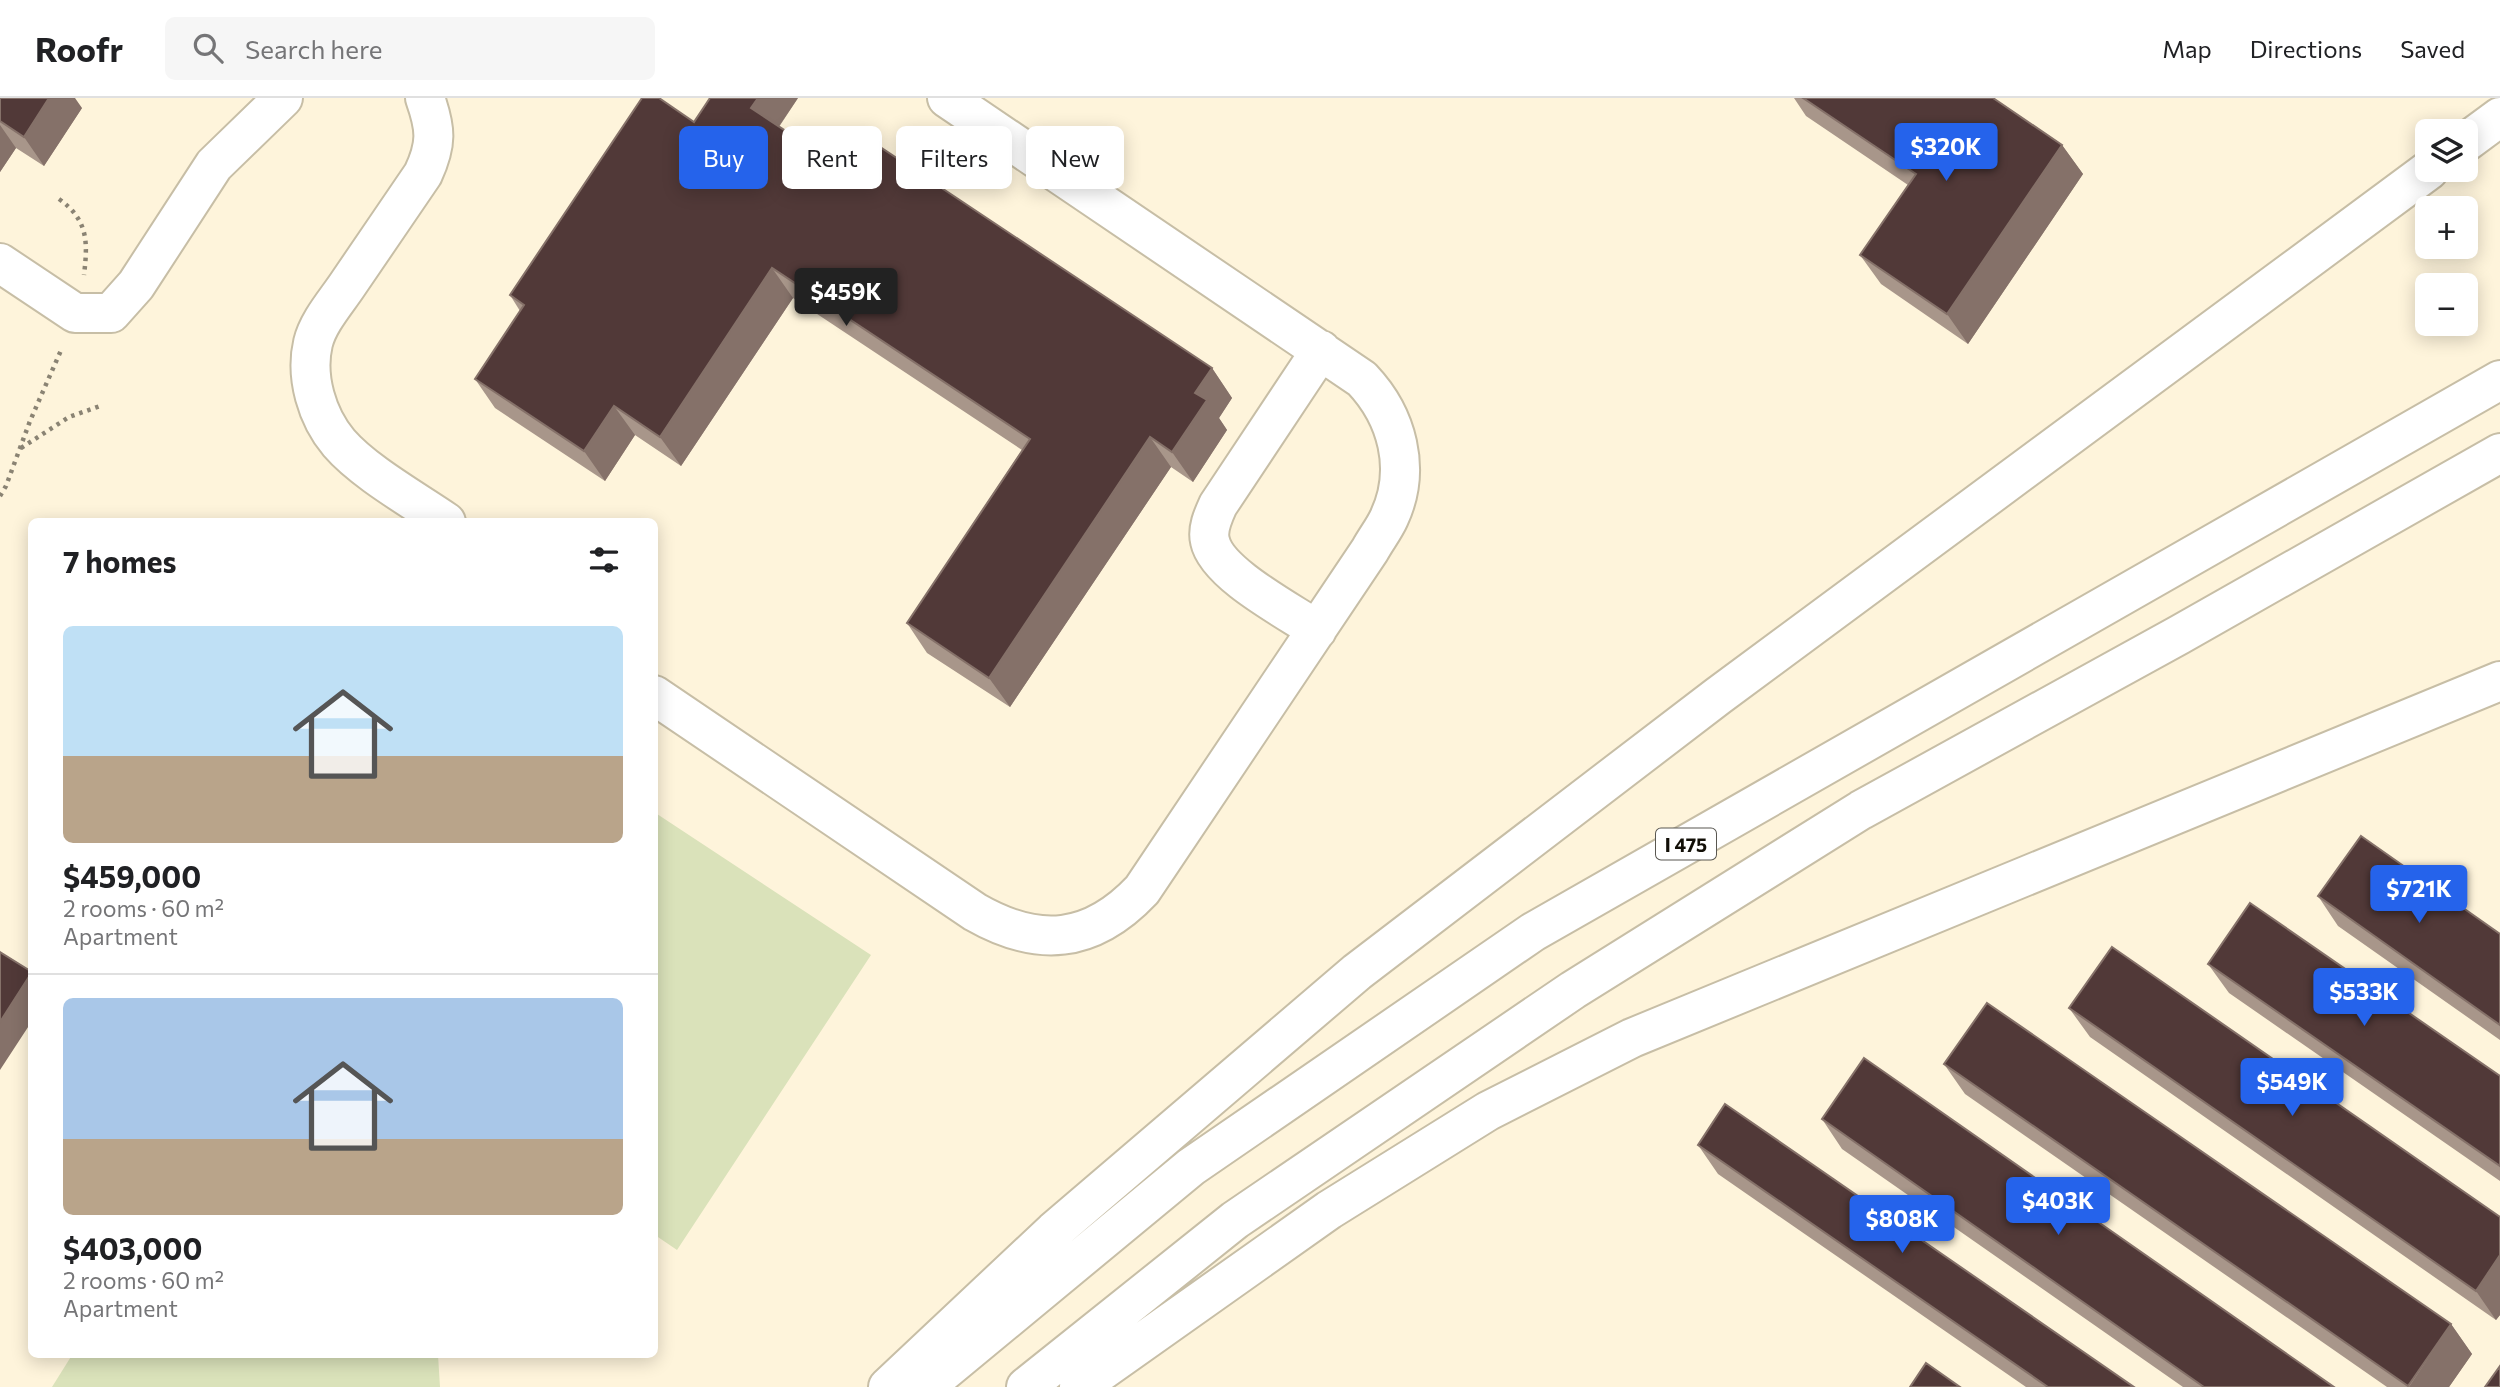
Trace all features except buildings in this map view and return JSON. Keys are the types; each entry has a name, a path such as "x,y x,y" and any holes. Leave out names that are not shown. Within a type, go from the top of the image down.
{"main road":[{"path":"0,263 75,313 111,313 135,285 214,165 283,98"},
{"path":"425,98 435,135 432,155 423,174 313,341 310,369 319,407 339,443 366,467 440,518"},
{"path":"658,698 975,912 999,926 1021,933 1042,937 1063,936 1105,921 1124,909 1142,891 1390,517 1399,489 1401,464 1390,418 1378,396 1362,379 947,98"},
{"path":"2478,133 2500,117"},
{"path":"888,1387 1054,1231 1357,972 1718,696 2415,180"},
{"path":"1317,630 1228,571 1214,555 1209,538 1211,521 1218,505 1321,350"},
{"name":"I 475","path":"925,1387 1191,1167 1533,932 2500,380"},
{"path":"1026,1387 1234,1220 1573,990 1861,810 2179,635 2500,453"},
{"path":"1079,1387 1329,1210 1488,1111 1620,1044 2500,681"}],"path":[{"path":"59,199 71,208 80,220 86,235 84,277"},
{"path":"0,496 64,343"},
{"path":"21,447 69,417 100,406"}],"green space":[{"path":"658,815 871,955 677,1250 658,1237"},
{"path":"70,1358 438,1358 440,1387 52,1387"}]}
